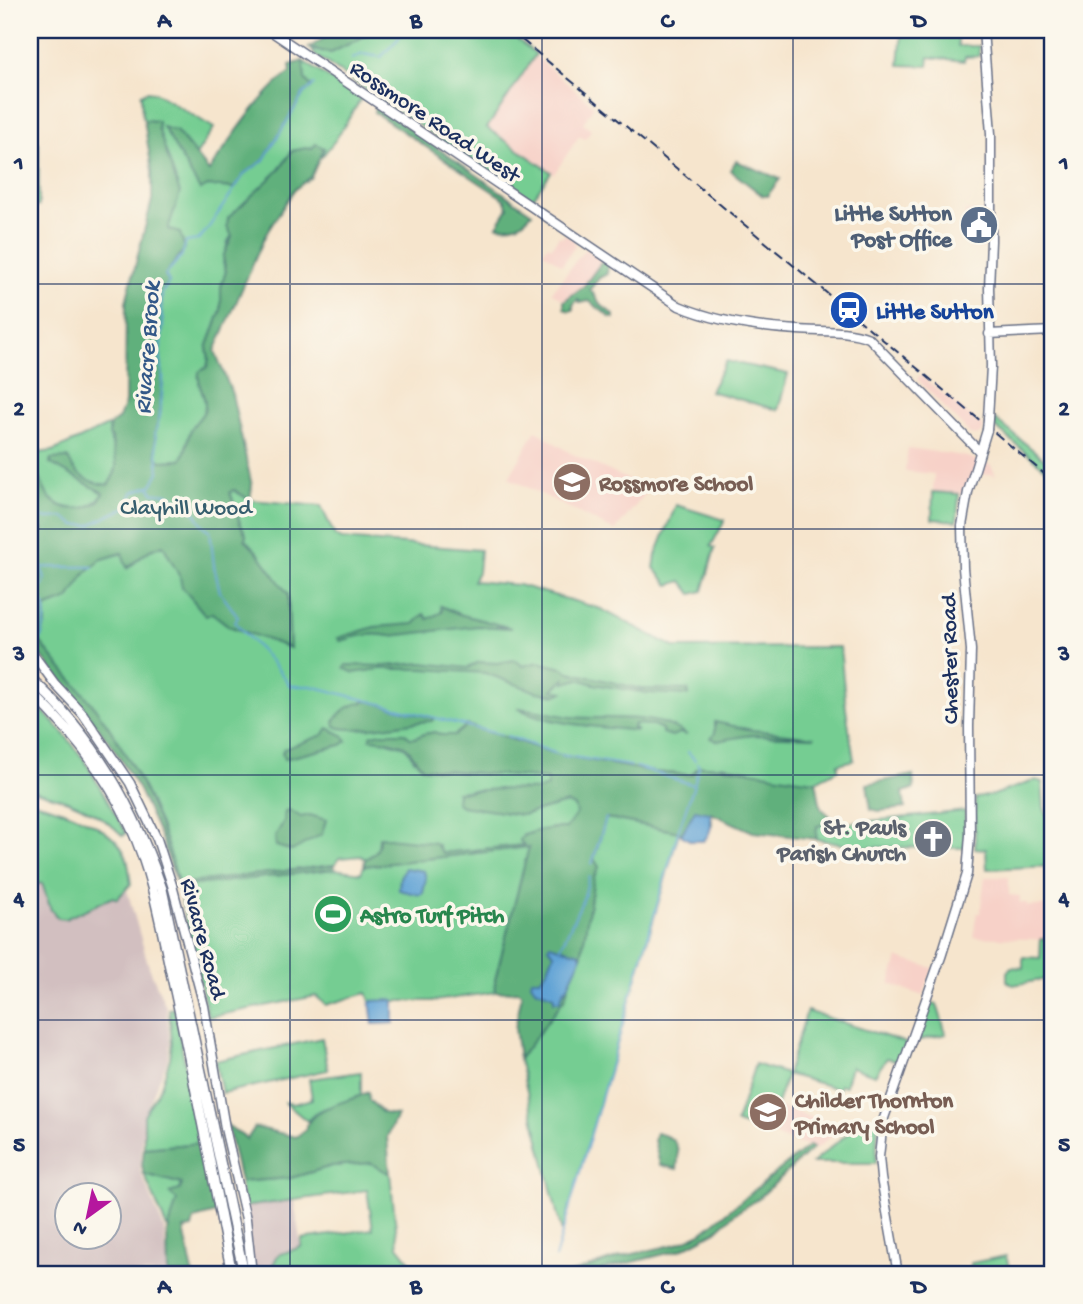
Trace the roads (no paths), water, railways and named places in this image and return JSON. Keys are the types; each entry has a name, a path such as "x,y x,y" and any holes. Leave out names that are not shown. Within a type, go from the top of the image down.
{"highway":[{"path":"30,678 90,745 122,796 151,856 162,889 244,1274"},
{"path":"30,691 84,748 115,797 147,864 232,1274"}],"main road":[{"name":"Rossmore Road West","path":"268,30 688,310 770,327 852,333 869,338 980,452"},
{"name":"Chester Road","path":"898,1274 881,1178 883,1121 941,957 967,874 970,835 971,650 962,526 968,492 988,419 991,134 983,30"},
{"path":"989,334 1053,331"},
{"path":"965,436 978,439 987,430"},
{"name":"Rivacre Road","path":"30,650 55,684 83,714 130,783 157,839 204,1006 222,1115 246,1219 252,1274"}],"water":[{"path":"695,810 710,813 711,828 703,841 691,841 681,835"},
{"path":"405,868 424,871 426,879 423,893 420,895 399,890 400,877"},
{"path":"550,944 580,953 581,958 560,1001 554,1001 554,996 535,989 531,983 532,979 540,979 548,969 554,953 548,947"},
{"path":"394,1000 394,1023 373,1024 370,1001"}],"waterway":[{"name":"Rivacre Brook","path":"352,59 362,54 381,57 399,38 401,30"},
{"name":"Rivacre Brook","path":"30,519 64,517 75,525 90,525 128,506 133,492 152,485 159,472 155,433 160,415 163,378 160,351 163,325 162,293 169,282 165,275 182,255 186,242 198,240 207,230 245,173 263,161 304,93 314,85"},
{"path":"149,487 154,493 174,497 192,510 210,530 220,592 238,617 235,622 290,686 311,686 502,735"},
{"path":"40,641 45,624 44,606 38,593 45,580 41,567 93,567"},
{"path":"507,736 560,755 631,766"},
{"path":"688,752 695,760"},
{"path":"636,767 694,785 699,766 697,763"},
{"path":"555,1258 694,785"},
{"path":"592,864 606,818"},
{"path":"561,947 584,897 589,877"}],"railway":[{"path":"510,30 1053,481"}],"place":[{"name":"Little Sutton Post Office","path":"979,225"},
{"name":"Little Sutton","path":"849,310"},
{"name":"Rossmore School","path":"572,482"},
{"name":"St. Pauls Parish Church","path":"933,839"},
{"name":"Astro Turf Pitch","path":"333,914"},
{"name":"Childer Thornton Primary School","path":"768,1112"}],"park label":[{"name":"Clayhill Wood","path":"186,506"}]}
